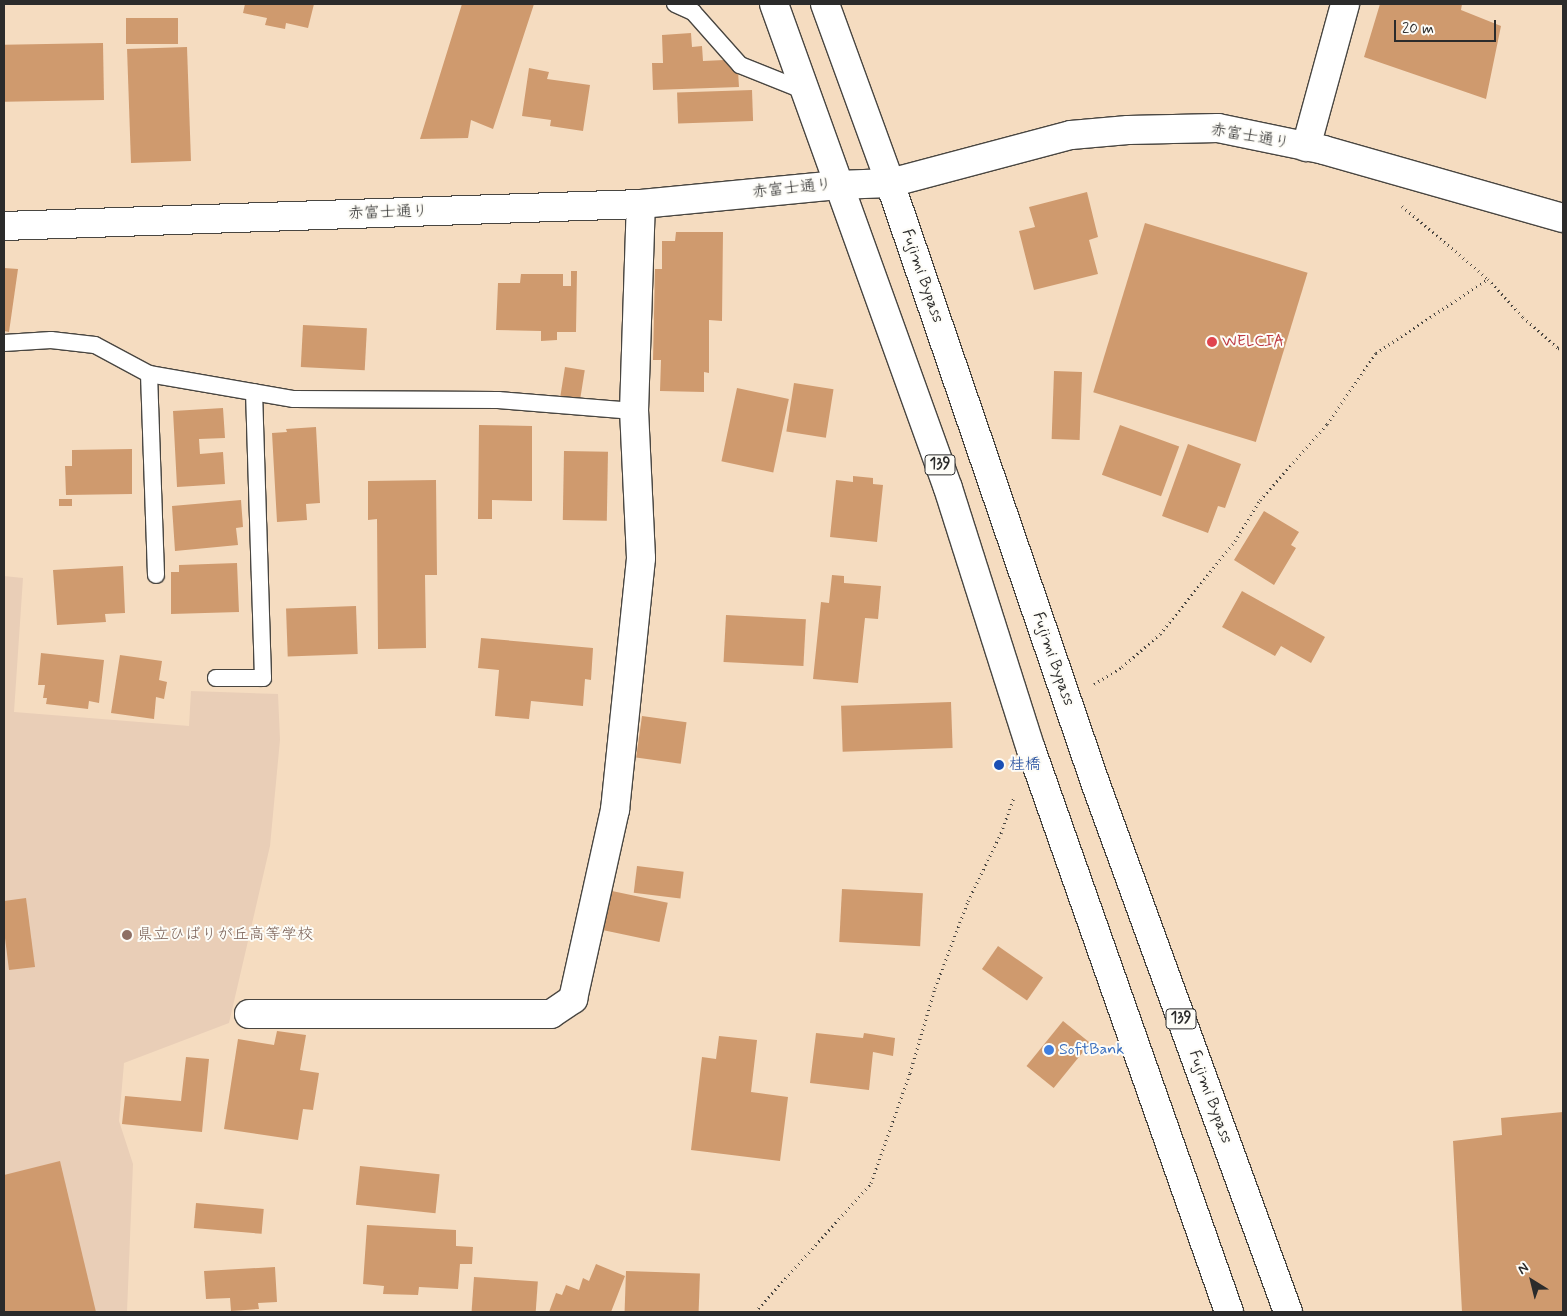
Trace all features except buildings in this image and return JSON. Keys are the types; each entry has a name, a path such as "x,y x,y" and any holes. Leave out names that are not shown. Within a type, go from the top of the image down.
{"main road":[{"name":"139","path":"774,4 948,488 1031,749 1229,1312"},
{"name":"Fujimi Bypass","path":"825,4 890,183 1075,725 1288,1312"},
{"path":"1306,147 1345,4"},
{"name":"赤富士通り","path":"4,226 641,204 838,185 890,183 1071,135 1128,130 1218,128 1306,147 1563,218"},
{"path":"248,1014 550,1014 573,999 616,810 642,558 634,411 641,204"}],"lane":[{"path":"675,4 693,12 740,65 805,91"},
{"path":"4,343 52,340 95,345 149,374 294,399 498,400 634,411"},
{"path":"149,374 156,575"},
{"path":"216,678 263,678 254,392"}],"path":[{"path":"1401,205 1488,279 1523,318 1558,348 1563,349"},
{"path":"1075,725 1091,686 1122,667 1160,634 1235,541 1260,500 1327,424 1376,353 1488,279"},
{"path":"754,1312 871,1183 907,1082 935,988 968,901 1002,833 1015,796"}],"shaded area":[{"name":"県立ひばりが丘高等学校","path":"4,576 23,578 14,712 189,726 191,691 278,694 280,740 270,846 229,1023 124,1063 119,1121 133,1164 127,1312 4,1312"}],"place":[{"name":"WELCIA","path":"1212,342"},
{"name":"桂橋","path":"999,765"},
{"name":"県立ひばりが丘高等学校","path":"127,935"},
{"name":"SoftBank","path":"1049,1050"}]}
